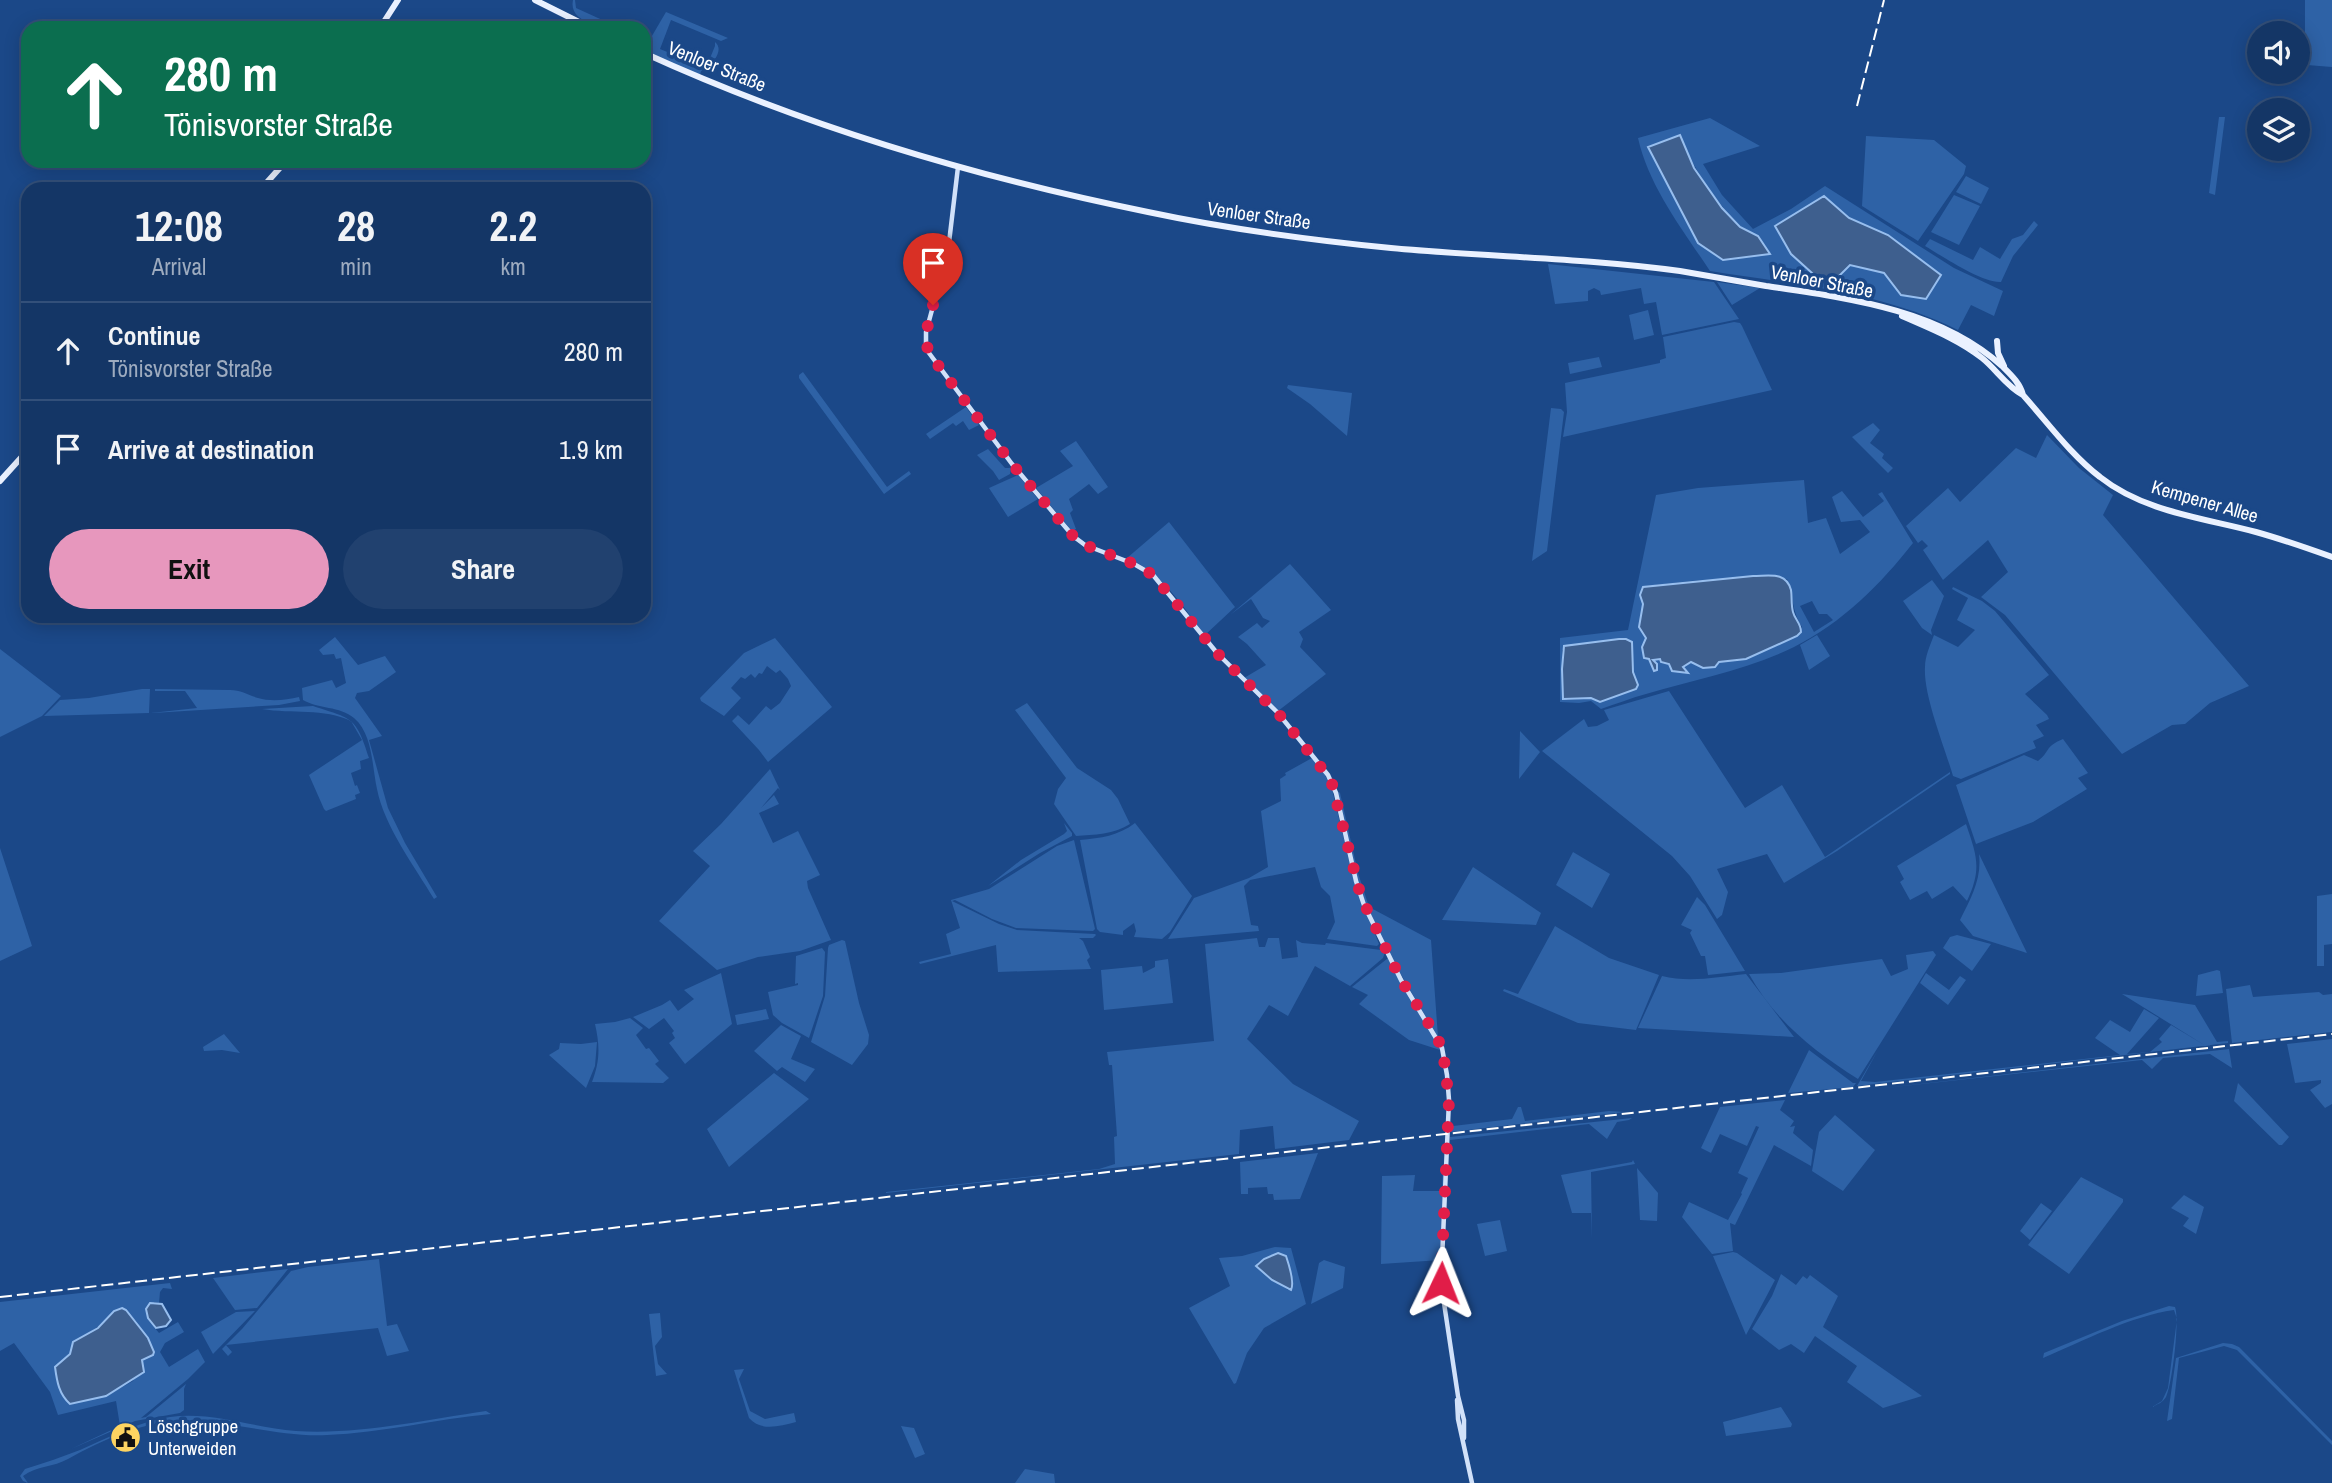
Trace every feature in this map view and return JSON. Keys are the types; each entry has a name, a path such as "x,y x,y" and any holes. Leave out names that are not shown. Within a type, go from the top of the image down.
{"main road":[{"path":"384,21 398,0"},
{"path":"535,0 577,21"},
{"name":"Venloer Straße","path":"651,57 822,124 958,167 1099,202 1201,223 1392,248 1679,271 1795,290 1891,311 1983,354"},
{"path":"958,167 948,251 926,332 929,353 1012,464 1073,536 1085,545 1134,564 1153,575 1217,653 1278,713 1328,775 1336,793 1364,905 1401,980 1442,1048 1448,1082 1448,1131 1441,1283 1472,1483"},
{"path":"267,182 280,168"},
{"path":"1997,341 1998,353 2009,373"},
{"name":"Kempener Allee","path":"1983,354 2009,373 2024,395 2078,457 2101,478 2120,490 2157,507 2257,533 2332,557"},
{"name":"Kempener Allee","path":"1983,354 2016,391 2024,395"},
{"path":"0,481 21,458"}],"shaded area":[{"path":"575,0 576,8 605,21 585,21 573,8"},
{"path":"2305,0 2332,0 2332,67 2310,65 2310,21 2305,21"},
{"path":"666,12 728,38 721,41 671,20 660,49 706,68 715,42 718,45 718,52 709,68 701,71 700,75 651,54 651,38"},
{"path":"2219,117 2225,117 2215,195 2209,193"},
{"path":"1710,118 1760,146 1703,164 1722,195 1753,229 1791,209 1825,186 1954,268 2003,291 1994,316 1971,305 1958,330 1929,317 1868,298 1805,285 1710,271 1658,191 1638,138","holes":["1680,136 1706,184 1740,227 1649,147","1823,196 1849,218 1888,235 1940,275 1901,295 1884,273 1850,265 1834,281 1775,227"]},
{"path":"1680,135 1694,168 1722,208 1740,227 1758,236 1770,254 1723,260 1698,243 1648,147"},
{"path":"1866,136 1934,140 1966,166 1964,174 1918,241 1862,206"},
{"path":"1966,176 1989,188 1981,204 1956,192"},
{"path":"1954,195 1980,206 1959,245 1931,232"},
{"path":"1824,196 1849,218 1888,235 1941,275 1926,299 1901,295 1884,273 1850,265 1834,281 1822,282 1791,254 1775,226"},
{"path":"2034,221 2038,225 2013,256 2001,282 1973,274 1925,246 1930,239 1973,260 1980,247 2000,259 2012,239 2023,235"},
{"path":"1548,264 1714,282 1739,319 1662,335 1656,302 1644,304 1641,288 1601,295 1600,291 1594,288 1588,291 1588,301 1555,304"},
{"path":"1717,282 1760,288 1732,305"},
{"path":"1648,310 1654,335 1634,340 1629,315"},
{"path":"1734,322 1742,326 1772,390 1563,437 1567,412 1565,383 1660,363 1660,360 1666,358 1663,337"},
{"path":"1599,357 1602,367 1570,374 1568,363"},
{"path":"803,372 887,487 909,471 911,474 884,494 799,378"},
{"path":"1288,385 1352,393 1347,436 1287,388"},
{"path":"966,407 979,425 969,430 963,421 956,426 953,423 930,439 926,434"},
{"path":"1551,408 1564,412 1547,551 1532,561"},
{"path":"1873,423 1880,430 1870,443 1884,454 1882,458 1893,468 1888,473 1852,437"},
{"path":"2047,435 2079,468 2113,495 2103,515 2249,686 2210,703 2185,724 2172,725 2122,754 2005,615 1981,597 2008,572 1988,540 1943,580 1923,550 1928,546 1922,540 1918,543 1906,526 1948,488 1960,502 2016,448 2036,458"},
{"path":"1076,441 1108,487 1098,494 1089,484 1069,499 1073,510 1070,513 1076,529 1072,531 1036,488 1073,466 1060,451"},
{"path":"988,449 1005,468 1010,468 1009,466 1011,469 1010,474 999,480 977,455"},
{"path":"1018,475 1038,499 1008,517 989,488"},
{"path":"1804,480 1808,523 1826,518 1840,554 1870,532 1860,520 1841,522 1832,497 1842,491 1863,517 1884,501 1878,494 1882,492 1913,543 1859,602 1828,627 1794,647 1739,668 1601,709 1591,701 1560,702 1560,638 1628,630 1656,495 1698,488","holes":["1787,579 1802,627 1797,636 1746,659 1719,662 1706,668 1690,662 1685,664 1684,670 1660,658 1652,659 1653,662 1649,658 1646,638 1639,627 1646,586 1700,580","1812,601 1819,614 1827,614 1833,620 1814,632 1800,606","1619,639 1632,642 1633,672 1638,685 1600,702 1591,698 1567,700 1562,650"]},
{"path":"1169,522 1235,607 1205,635 1161,581 1127,558"},
{"path":"1290,564 1331,610 1299,632 1303,639 1300,647 1326,674 1278,711 1244,678 1266,665 1238,637 1257,623 1262,628 1270,621 1263,618 1251,599 1230,615"},
{"path":"1753,576 1781,577 1789,584 1793,612 1801,629 1797,636 1746,659 1719,662 1715,667 1703,668 1691,662 1683,667 1688,673 1672,671 1669,664 1661,662 1660,659 1653,660 1657,664 1657,670 1654,671 1649,659 1644,658 1642,647 1646,638 1639,627 1643,604 1640,595 1643,587"},
{"path":"1932,580 1944,596 1931,630 1932,635 1922,628 1903,601"},
{"path":"1953,587 1982,601 1995,611 2049,675 2025,694 2049,719 2036,725 2044,736 2033,741 2036,748 1961,779 1953,776 1925,679 1926,659 1934,635 1958,647 1975,630 1957,620 1968,598 1952,589"},
{"path":"1817,635 1830,656 1809,670 1800,645"},
{"path":"335,637 358,665 385,656 396,672 369,691 357,693 355,698 382,736 369,740 388,808 437,897 434,899 386,817 377,789 371,751 360,725 342,711 303,700 302,688 332,680 336,688 346,683 341,658 336,659 334,654 323,655 319,650"},
{"path":"775,638 832,707 768,762 732,721 738,715 749,725 766,706 771,710 780,703 791,686 780,670 776,673 767,666 762,674 759,673 755,678 751,674 745,679 741,677 731,688 741,698 724,716 700,698 744,653"},
{"path":"1619,639 1632,642 1633,672 1638,685 1636,689 1600,702 1591,698 1563,699 1564,646"},
{"path":"0,649 61,696 42,716 0,737"},
{"path":"150,689 149,713 44,716 60,700"},
{"path":"155,689 234,690 263,699 299,697 300,701 279,705 151,713 197,708 185,691"},
{"path":"1669,691 1745,808 1782,785 1825,857 1950,774 1837,851 1784,883 1767,854 1717,869 1728,892 1722,915 1717,919 1690,876 1672,856 1542,751 1584,719 1588,727 1597,726 1609,720 1604,710"},
{"path":"1027,703 1077,768 1111,790 1130,824 1111,832 1076,836 1054,804 1058,789 1066,778 1015,710"},
{"path":"313,706 350,721 330,714 262,709"},
{"path":"352,722 360,734 369,758 360,761 361,769 351,773 360,793 355,795 356,799 326,811 309,775 362,740"},
{"path":"1520,731 1540,752 1519,779"},
{"path":"2063,739 2088,773 2078,778 2087,789 2033,822 1976,844 1956,785 2024,755 2038,761 2050,747"},
{"path":"1312,758 1332,789 1354,881 1379,944 1377,946 1327,939 1335,922 1330,896 1321,887 1315,867 1250,880 1244,886 1251,925 1258,926 1259,931 1168,939 1194,898 1249,878 1268,867 1261,811 1281,801 1280,779 1285,773"},
{"path":"770,769 780,790 778,788 761,808 774,795 779,804 759,813 773,843 798,831 820,875 807,881 808,888 831,940 800,951 758,957 717,970 659,921 710,866 693,851"},
{"path":"1337,791 1340,793 1358,873 1369,907 1431,940 1438,1037 1375,925 1352,862"},
{"path":"1064,823 1072,836 988,886 1021,860 1064,834 1067,831"},
{"path":"1135,823 1192,896 1170,932 1162,939 1134,937 1134,923 1123,931 1123,935 1100,932 1097,929 1080,840 1109,836"},
{"path":"1966,824 1976,862 1975,880 1967,901 1953,886 1932,899 1927,891 1910,900 1900,882 1904,879 1897,866"},
{"path":"1074,840 1095,929 1093,931 1016,928 952,901 999,924 1017,930 1095,934 1093,938 1079,938 1090,957 1087,960 1091,969 998,972 996,945 920,964 919,962 951,954 946,934 960,928 951,900 989,889 1057,846"},
{"path":"0,848 32,946 0,961"},
{"path":"1573,852 1610,874 1592,908 1556,885"},
{"path":"1979,854 2027,953 1973,936 1960,920 1977,880"},
{"path":"1473,867 1541,913 1536,925 1442,920"},
{"path":"2332,894 2332,944 2324,945 2324,966 2317,966 2317,896"},
{"path":"1697,897 1705,905 1745,971 1708,975 1705,956 1701,956 1690,933 1692,930 1681,925"},
{"path":"1555,926 1609,958 1659,975 1636,1030 1578,1023 1503,991 1504,989 1518,994"},
{"path":"1957,935 1991,944 1972,971 1943,948 1950,937"},
{"path":"1257,938 1259,947 1265,947 1268,938 1279,938 1282,959 1298,957 1296,940 1302,943 1326,943 1385,952 1383,958 1350,986 1315,966 1288,1016 1269,1005 1247,1039 1293,1084 1359,1121 1349,1140 1275,1149 1273,1126 1240,1130 1239,1154 886,1193 1099,1169 1115,1164 1114,1137 1117,1136 1112,1065 1109,1065 1107,1052 1214,1041 1205,944"},
{"path":"845,941 869,1035 868,1044 852,1065 811,1042 825,996 828,948 829,945"},
{"path":"822,948 825,952 823,996 809,1038 773,1015 768,992 798,985 795,984 796,956"},
{"path":"1933,951 1936,955 1858,1079 1797,1034 1759,991 1749,974 1781,973 1882,959 1891,976 1908,969 1906,955"},
{"path":"1388,958 1440,1050 1409,1040 1359,1004 1368,995 1352,987"},
{"path":"1168,959 1173,1003 1104,1010 1101,970 1142,966 1143,973 1155,967 1155,961"},
{"path":"2220,971 2223,993 2196,996 2198,975"},
{"path":"721,973 732,1024 685,1064 669,1043 675,1038 672,1033 674,1031 664,1018 649,1029 633,1017 670,1000 678,1011 694,999 684,990"},
{"path":"1926,973 1949,990 1960,976 1966,980 1948,1005 1920,983"},
{"path":"1746,974 1794,1037 1638,1028 1662,976 1693,979"},
{"path":"2250,985 2253,997 2319,992 2323,995 2332,994 2332,1032 2232,1043 2226,989"},
{"path":"2122,994 2195,1005 2217,1042 2228,1043 2205,1046"},
{"path":"766,1009 769,1019 737,1025 735,1015"},
{"path":"2144,1009 2159,1018 2127,1054 2150,1052 2162,1042 2159,1039 2171,1025 2205,1046 1857,1086 1878,1050 1861,1081 1875,1082 2120,1055 2095,1038 2110,1020 2130,1032"},
{"path":"630,1018 643,1028 636,1035 659,1061 655,1064 669,1078 663,1083 592,1082 598,1053 595,1024"},
{"path":"781,1025 801,1036 791,1059 815,1069 805,1082 782,1067 777,1071 754,1051"},
{"path":"224,1034 240,1053 204,1051 203,1047"},
{"path":"2332,1039 2332,1104 2325,1108 2310,1090 2321,1083 2321,1080 2295,1083 2287,1044"},
{"path":"597,1042 595,1066 586,1088 549,1055 559,1049 560,1043"},
{"path":"2229,1049 2232,1068 2210,1054 2163,1058 2152,1069 2142,1060 1876,1089"},
{"path":"1809,1050 1856,1083 1853,1087 1788,1093"},
{"path":"774,1073 809,1099 729,1167 707,1129"},
{"path":"2238,1083 2289,1137 2282,1145 2234,1101"},
{"path":"1785,1100 1780,1110 1794,1121 1790,1127 1795,1126 1793,1133 1813,1150 1811,1166 1774,1145 1735,1225 1730,1223 1733,1251 1712,1254 1682,1217 1689,1202 1728,1220 1748,1178 1738,1173 1759,1127 1756,1126 1747,1146 1720,1134 1711,1153 1701,1148 1720,1107"},
{"path":"1518,1107 1521,1107 1525,1121 1609,1111 1625,1112 1450,1132 1450,1123 1453,1126 1512,1119"},
{"path":"1835,1115 1875,1150 1843,1191 1812,1171 1819,1132"},
{"path":"1632,1118 1617,1122 1607,1139 1589,1124 1450,1140 1450,1137"},
{"path":"1318,1153 1300,1199 1274,1200 1273,1194 1268,1194 1267,1187 1248,1188 1248,1194 1241,1194 1240,1162"},
{"path":"1633,1160 1635,1164 1591,1172 1592,1239 1591,1213 1572,1213 1561,1175"},
{"path":"1443,1168 1441,1260 1381,1264 1382,1176 1415,1175 1413,1191 1442,1191"},
{"path":"1637,1168 1658,1193 1657,1221 1640,1220"},
{"path":"2081,1177 2123,1199 2123,1202 2069,1274 2028,1245"},
{"path":"2184,1195 2204,1207 2196,1234 2183,1226 2189,1218 2171,1208"},
{"path":"2041,1203 2052,1211 2030,1240 2020,1231"},
{"path":"1500,1220 1507,1251 1485,1256 1477,1224"},
{"path":"1275,1247 1291,1248 1306,1304 1264,1328 1247,1353 1234,1384 1189,1308 1230,1286 1219,1258 1242,1256","holes":["1264,1259 1287,1260 1292,1279 1288,1290 1257,1268 1257,1263"]},
{"path":"1733,1252 1775,1280 1746,1335 1713,1256"},
{"path":"1278,1253 1286,1256 1292,1278 1291,1290 1272,1280 1256,1266"},
{"path":"379,1259 387,1326 397,1324 409,1351 387,1356 378,1328 226,1345 291,1271"},
{"path":"1324,1260 1345,1267 1343,1288 1311,1304 1319,1263"},
{"path":"288,1269 257,1308 235,1310 213,1278"},
{"path":"1781,1274 1796,1285 1803,1276 1807,1279 1810,1275 1838,1296 1823,1327 1922,1396 1883,1408 1847,1382 1857,1366 1815,1336 1804,1353 1791,1344 1779,1350 1752,1329 1772,1296"},
{"path":"170,1283 172,1289 163,1288 159,1303 154,1302 154,1327 159,1333 178,1322 184,1332 165,1343 160,1352 169,1367 198,1349 205,1362 141,1418 146,1417 186,1384 184,1410 180,1413 135,1421 71,1449 120,1426 116,1401 58,1415 50,1392 14,1343 0,1351 0,1302","holes":["122,1308 136,1321 154,1352 141,1360 133,1381 106,1396 71,1404 59,1387 55,1367 70,1354 73,1342"]},
{"path":"150,1303 162,1304 171,1320 166,1326 156,1328 148,1318 146,1309"},
{"path":"2169,1306 2175,1307 2176,1317 2174,1310 2141,1318 2043,1358 2044,1353 2122,1321"},
{"path":"122,1308 148,1338 154,1352 142,1360 144,1372 106,1396 70,1404 59,1387 55,1367 70,1354 73,1342 98,1328 114,1311"},
{"path":"255,1311 213,1354 201,1332 236,1312"},
{"path":"660,1313 662,1337 655,1346 658,1364 667,1374 656,1376 649,1314"},
{"path":"2176,1323 2171,1380 2166,1397 2163,1401 2152,1407 2162,1401 2168,1388"},
{"path":"2223,1343 2239,1347 2332,1441 2332,1445 2237,1350 2224,1346 2179,1358 2172,1419 2167,1421 2176,1358"},
{"path":"226,1345 232,1352 228,1356 222,1349"},
{"path":"744,1369 739,1379 750,1411 765,1419 794,1413 796,1422 765,1426 749,1418 734,1370"},
{"path":"1781,1407 1792,1424 1791,1427 1726,1436 1723,1422"},
{"path":"486,1411 491,1414 368,1432 327,1435 295,1434 199,1421 164,1422 131,1430 63,1462 34,1470 23,1476 28,1483 20,1476 25,1469 80,1450 135,1426 170,1417 202,1416 280,1429 319,1432 391,1426"},
{"path":"901,1426 914,1428 925,1454 915,1458"},
{"path":"1025,1469 1054,1474 1055,1483 1015,1483"}],"railway":[{"path":"1857,106 1884,0"},
{"path":"0,1297 2332,1034"}],"place":[{"name":"Löschgruppe Unterweiden","path":"125,1437"}],"route":[{"path":"933,305 926,332 929,353 1012,464 1073,536 1085,545 1141,567 1153,575 1217,653 1278,713 1331,780 1361,897 1401,980 1436,1035 1443,1051 1449,1100 1441,1283"}]}
